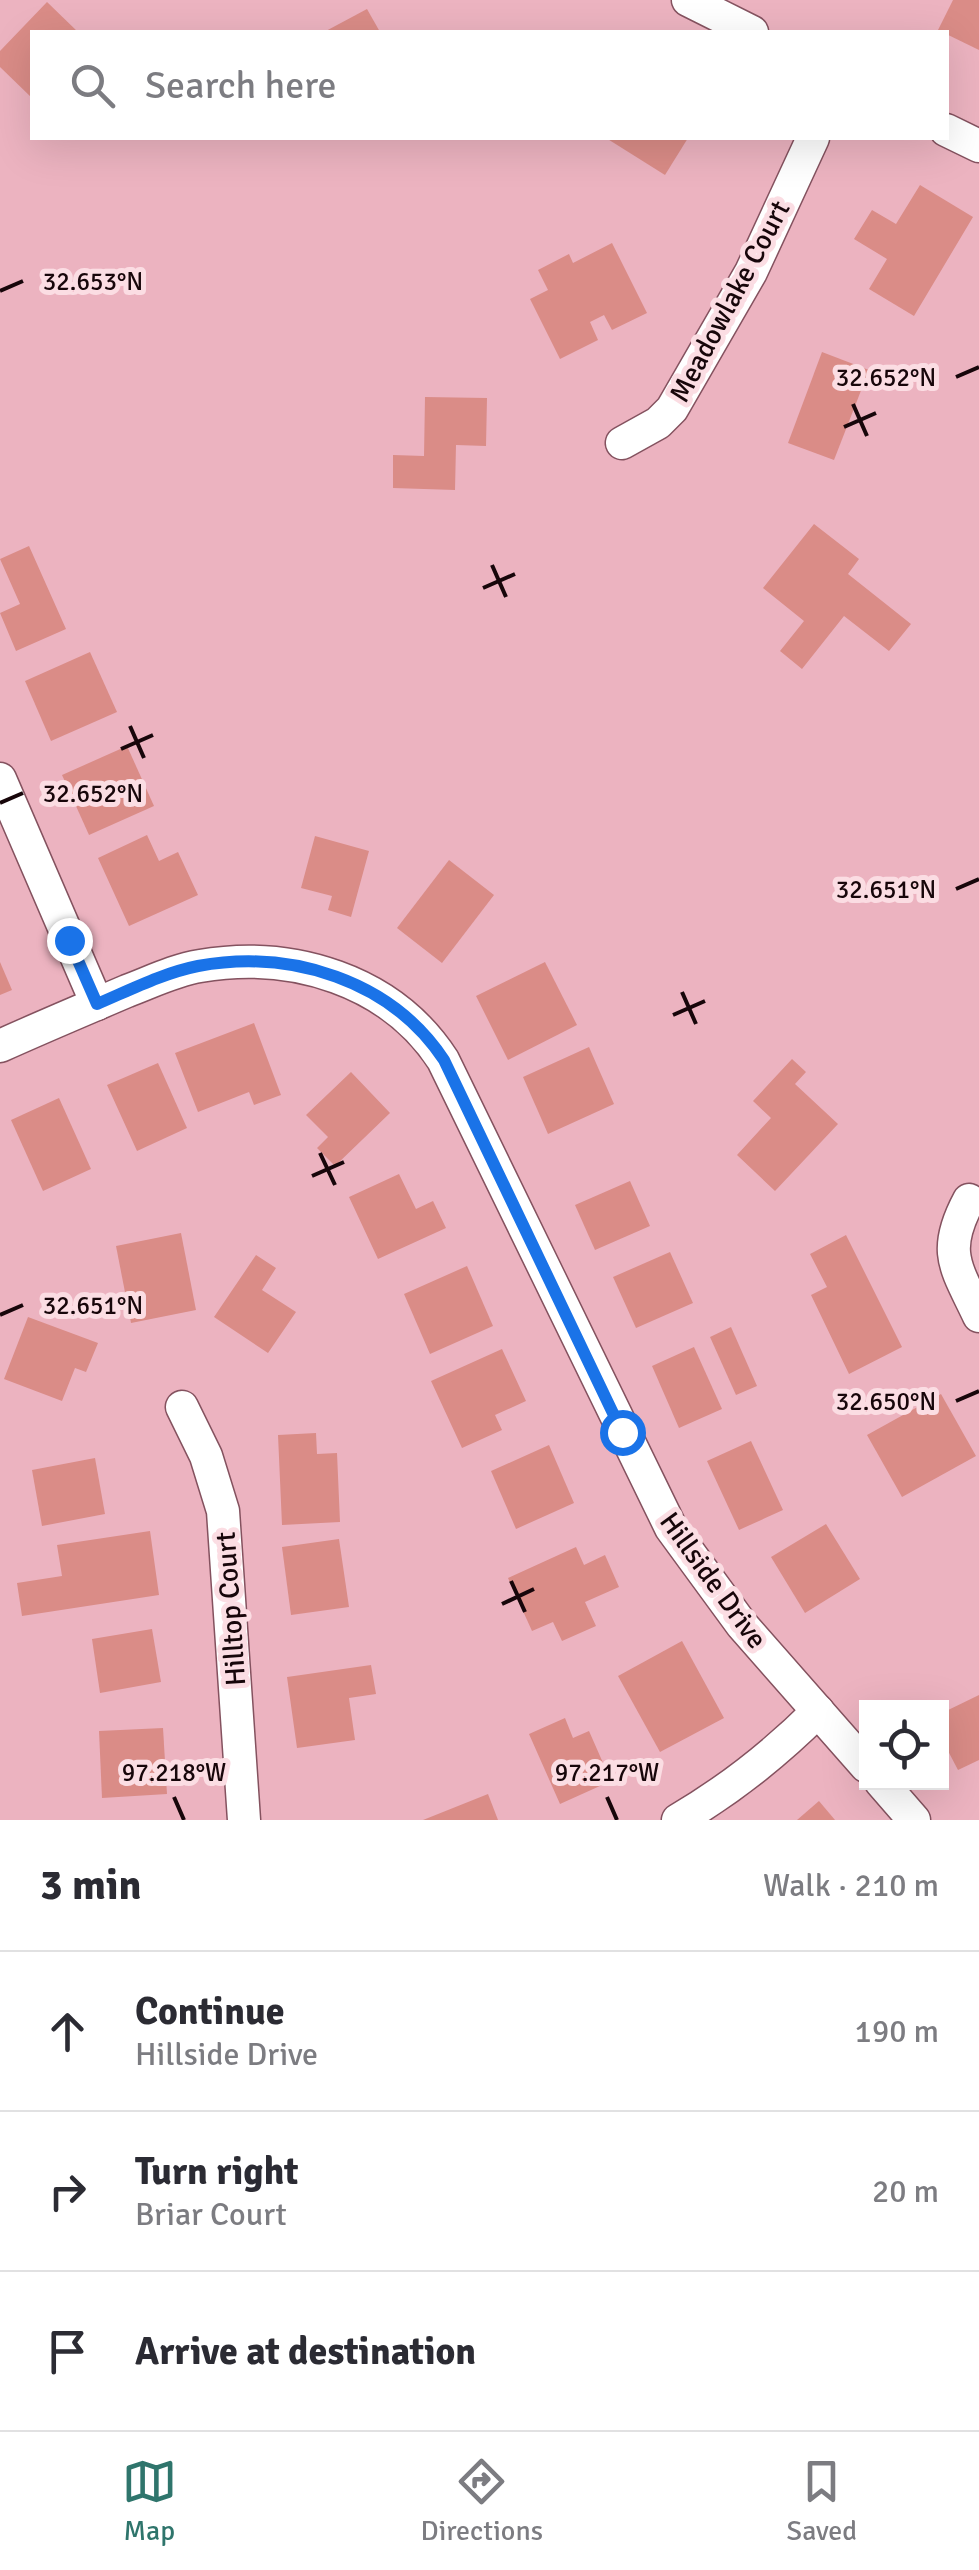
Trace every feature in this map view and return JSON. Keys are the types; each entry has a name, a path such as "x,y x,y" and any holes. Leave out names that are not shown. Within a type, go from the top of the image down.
{"street":[{"path":"688,0 748,30"},
{"path":"949,131 979,146"},
{"name":"Meadowlake Court","path":"622,442 658,423 672,409 751,272 811,140"},
{"path":"0,779 97,1004"},
{"name":"Hillside Drive","path":"0,1046 200,966 280,962 318,970 370,989 428,1037 444,1060 671,1528 742,1625 859,1758"},
{"path":"968,1200 952,1240 955,1265 979,1316"},
{"name":"Hilltop Court","path":"182,1407 206,1456 223,1511 244,1820"},
{"path":"678,1820 728,1791 818,1711"},
{"path":"888,1790 914,1820"}],"building":[{"path":"953,0 979,0 979,50 949,35 949,30 938,30"},
{"path":"47,2 76,30 30,30 30,96 0,67 0,51"},
{"path":"367,9 379,30 328,30"},
{"path":"609,140 687,140 665,175"},
{"path":"920,185 973,217 914,316 869,289 887,259 854,239 872,210 896,224"},
{"path":"612,243 647,313 612,330 604,315 590,322 598,340 560,359 530,299 548,290 538,270 569,254 573,263"},
{"path":"822,352 869,370 834,460 788,443"},
{"path":"425,397 487,398 486,446 456,445 455,490 393,488 393,455 424,456"},
{"path":"814,524 859,559 848,574 911,624 889,651 844,616 802,669 780,651 804,621 763,588"},
{"path":"29,546 66,629 16,651 0,613 20,604 0,559"},
{"path":"90,652 117,712 51,741 25,681"},
{"path":"127,746 154,806 89,835 62,775"},
{"path":"147,835 159,861 178,852 198,895 129,926 98,858"},
{"path":"315,836 369,851 351,917 328,910 332,896 301,888"},
{"path":"449,860 494,895 442,963 397,928"},
{"path":"0,962 12,990 0,995"},
{"path":"545,962 577,1025 508,1060 476,996"},
{"path":"254,1023 281,1095 254,1105 249,1092 198,1112 175,1053"},
{"path":"589,1047 614,1104 548,1134 523,1077"},
{"path":"792,1059 806,1072 795,1084 838,1124 775,1191 737,1155 771,1118 753,1101"},
{"path":"158,1063 187,1128 137,1151 107,1085"},
{"path":"351,1072 390,1113 335,1166 317,1148 328,1137 306,1115"},
{"path":"59,1098 91,1169 43,1191 11,1120"},
{"path":"399,1174 416,1209 433,1201 446,1228 378,1259 349,1197"},
{"path":"630,1181 650,1226 595,1250 575,1205"},
{"path":"181,1233 196,1310 131,1323 116,1246"},
{"path":"846,1235 902,1347 849,1374 811,1295 827,1287 810,1254"},
{"path":"670,1252 693,1303 636,1328 613,1277"},
{"path":"256,1255 276,1268 262,1290 296,1312 268,1353 214,1317"},
{"path":"467,1266 493,1326 430,1354 404,1294"},
{"path":"28,1317 98,1343 86,1372 75,1368 62,1401 4,1379"},
{"path":"731,1327 757,1386 736,1395 710,1337"},
{"path":"694,1347 722,1409 679,1428 652,1366"},
{"path":"502,1349 526,1401 495,1415 502,1430 462,1448 431,1381"},
{"path":"941,1394 976,1456 902,1497 867,1435"},
{"path":"316,1433 317,1454 337,1453 340,1522 282,1525 278,1435"},
{"path":"751,1441 783,1510 739,1530 707,1461"},
{"path":"549,1445 574,1503 516,1529 491,1471"},
{"path":"95,1458 105,1514 42,1526 32,1470"},
{"path":"826,1524 860,1579 805,1613 771,1557"},
{"path":"150,1531 159,1595 22,1616 17,1583 62,1576 57,1545"},
{"path":"339,1539 349,1607 291,1615 282,1547"},
{"path":"576,1547 584,1565 605,1555 619,1587 585,1602 596,1626 562,1641 553,1622 532,1631 508,1578"},
{"path":"152,1629 161,1682 100,1693 92,1639"},
{"path":"682,1641 724,1718 660,1752 618,1676"},
{"path":"371,1665 376,1694 349,1698 355,1740 297,1748 287,1677"},
{"path":"979,1695 979,1760 958,1770 949,1753 949,1710"},
{"path":"565,1718 573,1738 589,1731 611,1781 560,1804 529,1734"},
{"path":"163,1728 167,1794 102,1798 99,1731"},
{"path":"488,1794 498,1820 423,1820"},
{"path":"819,1801 835,1820 797,1820"}],"route":[{"path":"69,940 97,1004 200,966 280,962 318,970 370,989 428,1037 444,1060 622,1432"}]}
